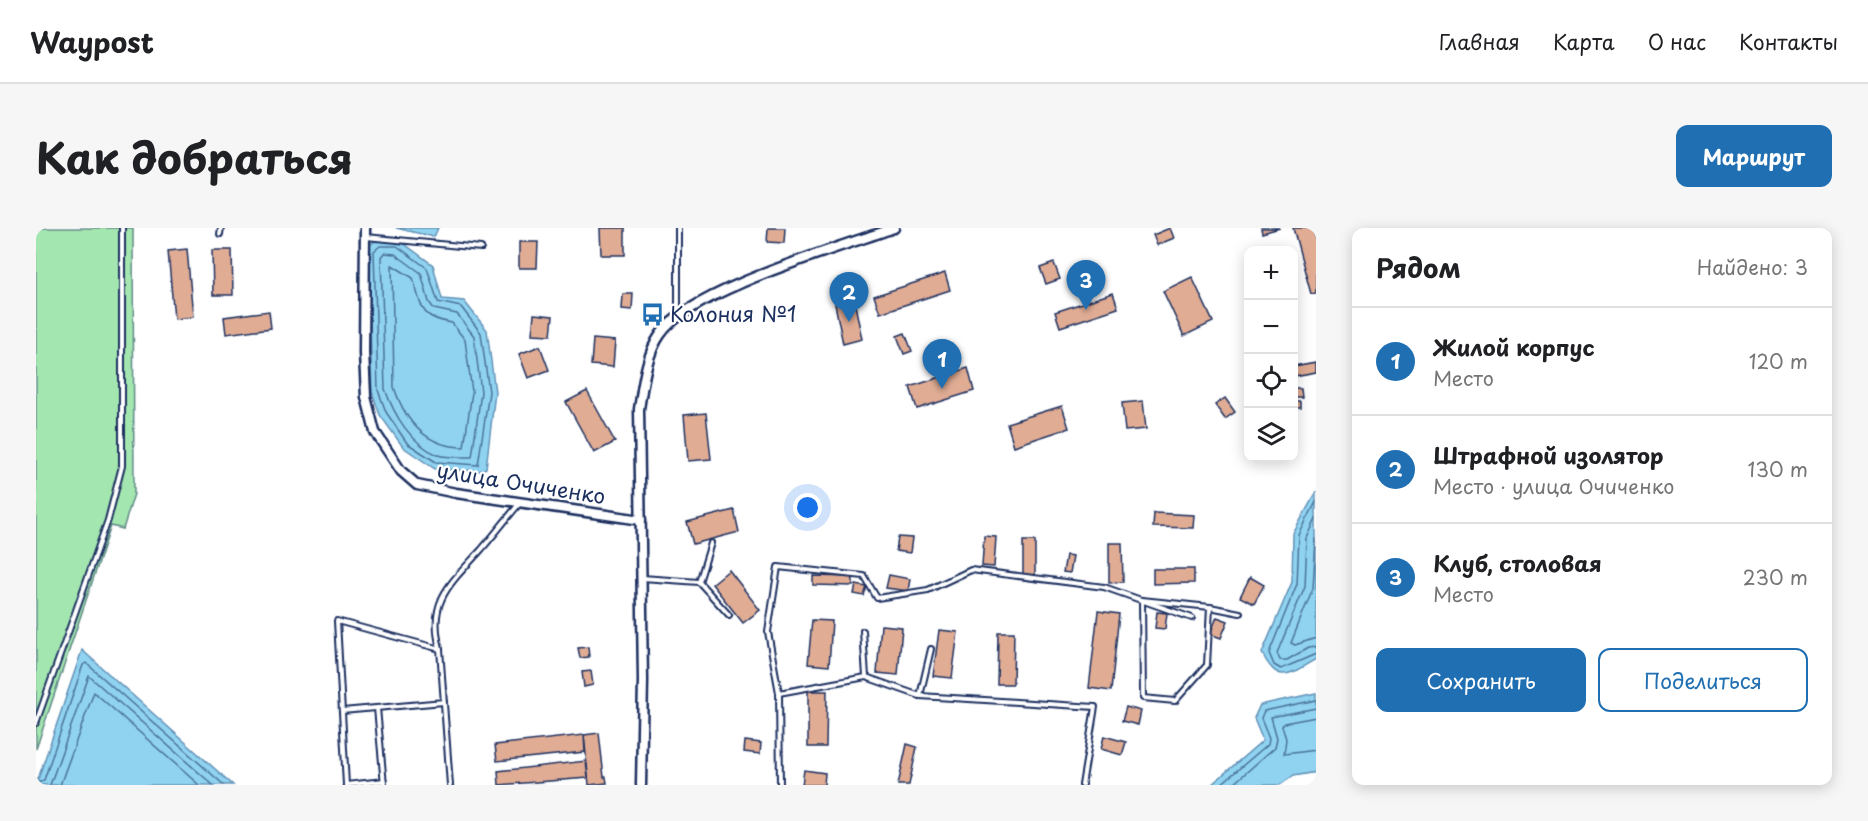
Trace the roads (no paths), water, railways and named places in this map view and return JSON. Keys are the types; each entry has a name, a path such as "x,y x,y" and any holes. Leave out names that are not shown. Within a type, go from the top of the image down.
{"street":[{"path":"642,785 639,409 646,371 660,334 678,317 712,294 894,228"},
{"name":"улица Очиченко","path":"365,232 366,397 375,432 388,454 417,485 641,520"}],"lane":[{"path":"36,723 108,520 122,466 122,228"},
{"path":"220,234 221,228"},
{"path":"678,228 678,317"},
{"path":"365,232 481,248"},
{"path":"450,785 436,622 439,605 456,574 480,551 521,502"},
{"path":"699,582 711,543"},
{"path":"780,785 779,693 768,632 778,567 864,576 877,598 928,590 971,570 1104,587 1192,618"},
{"path":"642,578 699,582 729,615"},
{"path":"1142,600 1143,698 1175,701 1206,665 1210,607"},
{"path":"1142,600 1210,607 1240,613"},
{"path":"377,708 384,783 346,785 337,621 440,649"},
{"path":"863,631 866,677"},
{"path":"920,696 931,649"},
{"path":"779,693 866,677 920,696 1095,707 1082,785"},
{"path":"342,711 444,702"}],"water":[{"path":"396,228 438,228 434,237"},
{"path":"377,240 399,240 433,265 442,299 464,301 487,330 495,392 486,468 480,471 435,469 403,447 380,415 372,392 368,246"},
{"path":"1316,492 1316,659 1292,672 1279,673 1268,663 1262,653 1292,582 1293,534"},
{"path":"82,650 233,785 36,785"},
{"path":"1316,693 1316,772 1293,776 1280,785 1211,785 1263,740 1254,718 1260,705"}],"place":[{"name":"Клуб, столовая","path":"1086,310"},
{"name":"Колония №1","path":"652,315"},
{"name":"Штрафной изолятор","path":"849,322"},
{"name":"Жилой корпус","path":"942,389"}]}
